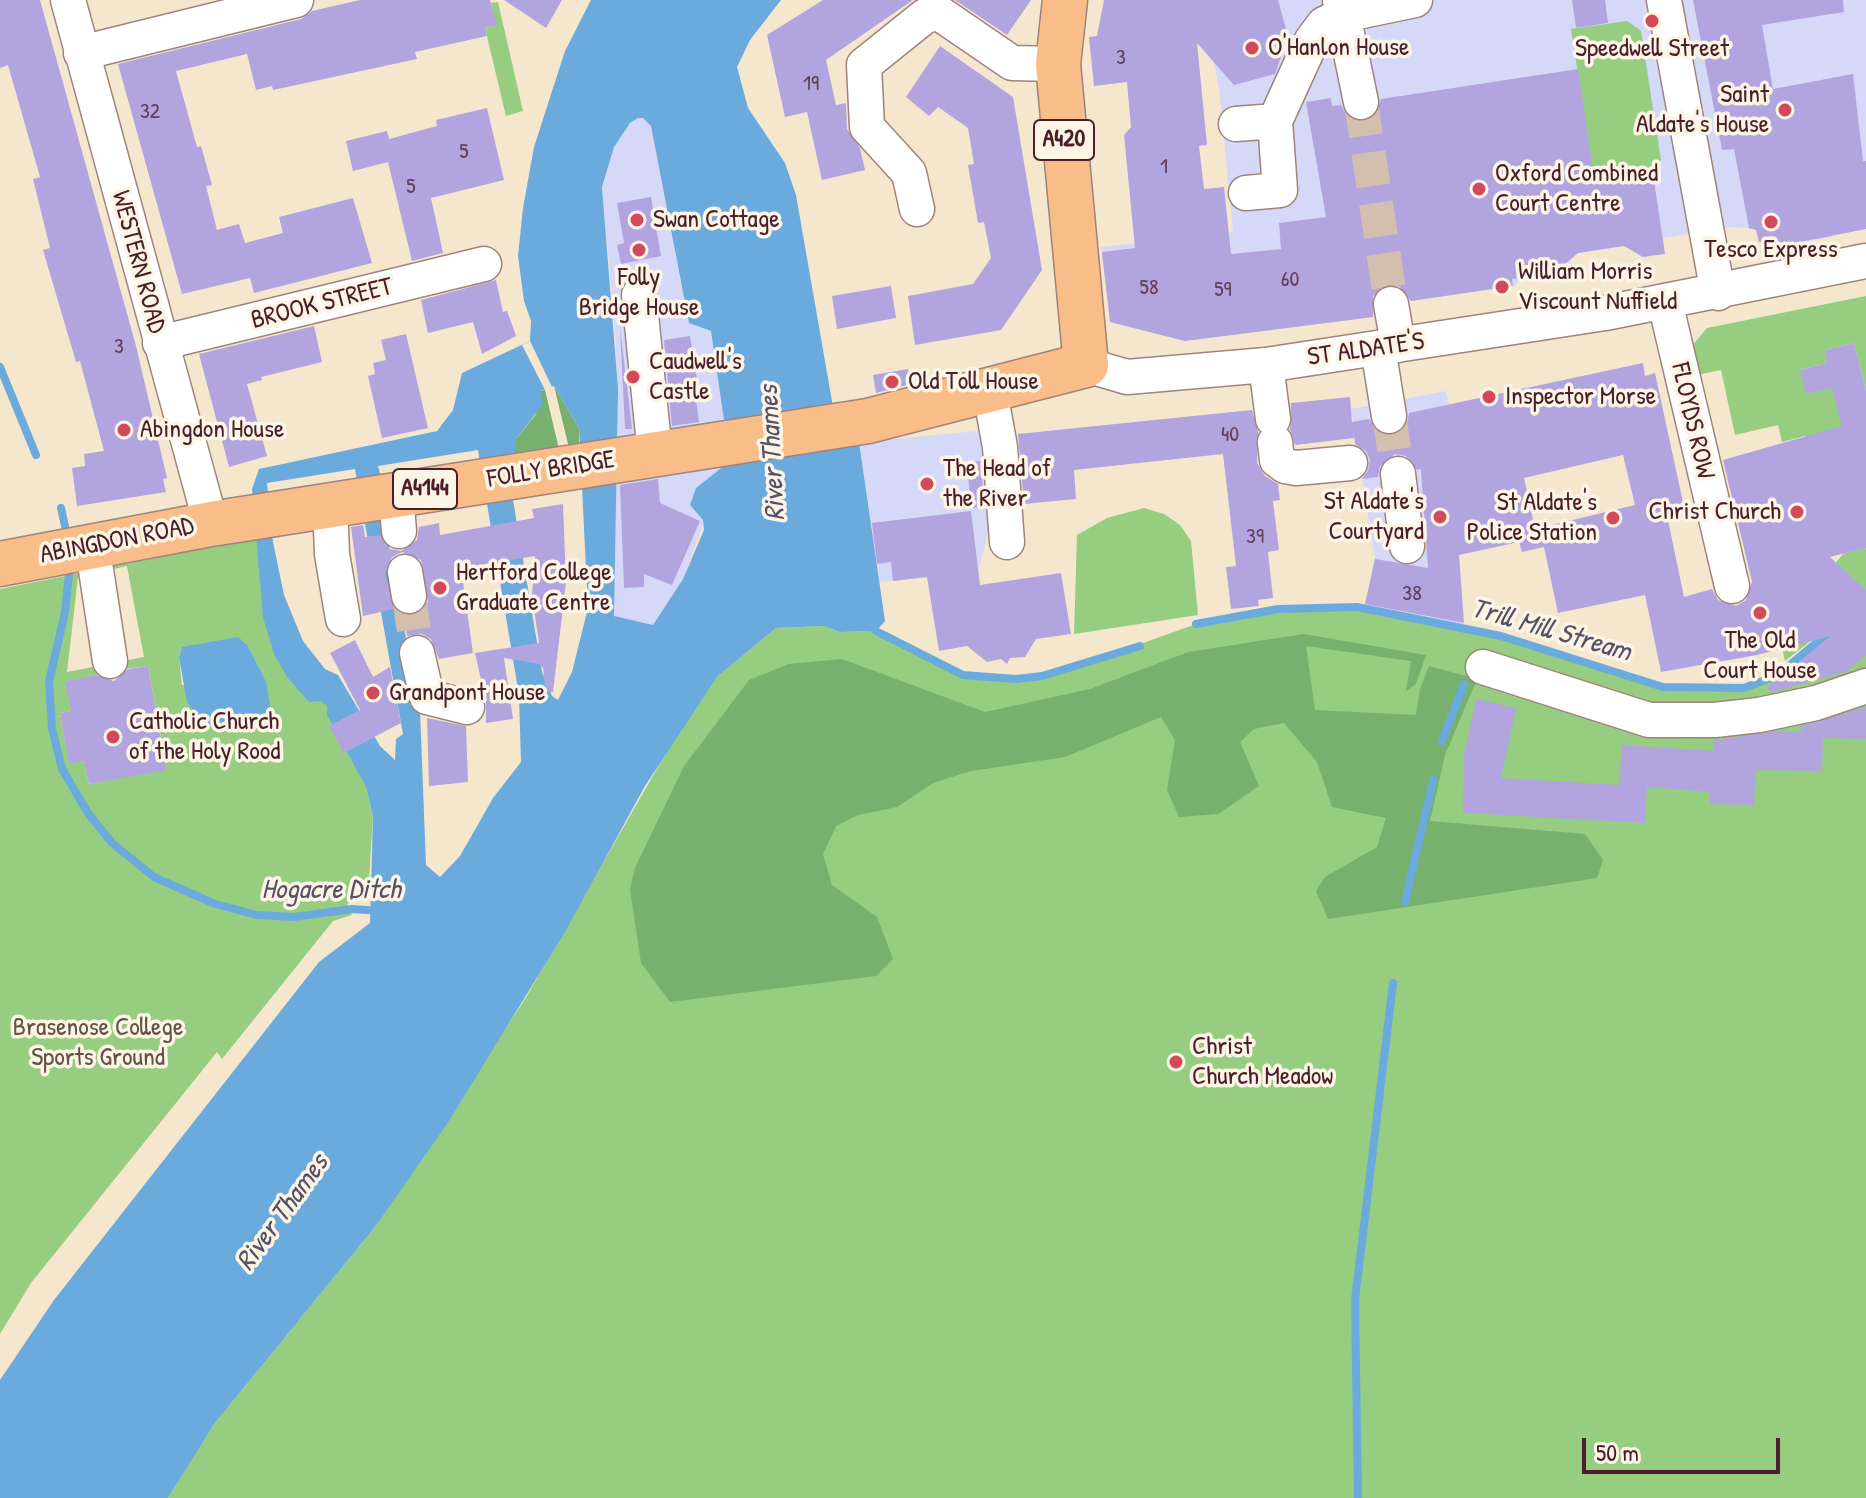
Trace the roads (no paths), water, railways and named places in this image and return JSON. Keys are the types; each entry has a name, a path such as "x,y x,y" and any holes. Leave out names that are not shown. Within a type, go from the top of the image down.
{"main road":[{"name":"A420","path":"1065,0 1058,64 1086,365"},
{"name":"A4144","path":"990,392 1086,365"},
{"name":"FOLLY BRIDGE","path":"223,522 330,504 397,513 652,455 868,421 990,392"},
{"name":"ABINGDON ROAD","path":"0,564 92,544 223,522"}],"street":[{"name":"WESTERN ROAD","path":"68,0 160,343 223,522"},
{"path":"81,53 296,0"},
{"path":"1246,193 1280,190 1275,121 1312,40 1324,24 1342,8 1415,0"},
{"path":"1664,0 1718,293"},
{"path":"1342,8 1361,102"},
{"path":"917,209 909,173 867,127 864,65 925,16 939,13 1012,63 1058,64"},
{"path":"1236,124 1275,121"},
{"name":"ST ALDATE'S","path":"1086,365 1127,377 1266,365 1718,293 1866,261"},
{"name":"BROOK STREET","path":"160,343 484,264"},
{"path":"639,295 652,455"},
{"name":"FLOYDS ROW","path":"1665,302 1732,586"},
{"path":"1389,416 1391,304"},
{"path":"1266,365 1277,460 1285,466 1296,468 1350,463"},
{"path":"990,392 1000,447 1007,542"},
{"path":"1398,474 1407,546"},
{"path":"330,504 332,554 343,619"},
{"path":"92,544 110,661"},
{"path":"417,653 427,697 467,707"},
{"path":"1483,667 1649,720 1715,720 1759,715 1816,703 1866,686"}],"water":[{"name":"River Thames","path":"591,0 781,0 750,40 737,67 748,108 785,163 796,195 833,407 859,442 885,621 876,631 840,632 823,626 776,628 717,677 645,786 565,932 447,1124 375,1227 215,1423 168,1498 0,1498 0,1380 54,1300 319,962 370,923 373,816 366,787 327,715 327,706 321,701 309,702 287,677 274,654 263,617 252,489 259,469 437,431 453,410 462,373 530,341 531,321 524,301 518,256 523,208 534,147 565,51","holes":["643,118 651,126 689,323 711,331 730,461 696,488 690,505 703,520 704,530 683,579 653,625 614,616 618,389 602,187 614,147 630,123","554,386 579,428 588,608 572,672 558,700 552,696 542,672 512,494 516,439 543,404 541,391","478,450 519,695 521,762 493,798 460,856 440,877 426,865 420,710 389,551 391,515 378,466","355,469 403,734 396,739 395,760 380,746 338,675 325,669 303,641 284,595 273,542 267,483"]},
{"path":"238,637 248,646 266,681 270,705 265,720 211,725 196,715 187,702 179,658 182,647"}],"waterway":[{"name":"Hogacre Ditch","path":"0,367 36,455"},
{"name":"Hogacre Ditch","path":"61,508 65,526"},
{"name":"Hogacre Ditch","path":"69,574 65,612 49,682 52,728 62,769 88,813 112,843 154,877 215,904 257,915 294,917 352,909 380,911"},
{"name":"Trill Mill Stream","path":"1196,624 1278,609 1357,607 1501,636 1663,687 1744,688 1778,675 1829,632"},
{"name":"Trill Mill Stream","path":"871,625 876,631 963,675 1016,679 1042,676 1140,646"},
{"path":"1442,741 1464,684"},
{"path":"1405,902 1433,780"},
{"path":"1358,1498 1355,1300 1393,983"}],"tunnel":[{"path":"1361,102 1391,304"},
{"path":"1389,416 1398,474"},
{"path":"409,596 417,653"}],"place":[{"name":"Speedwell Street","path":"1652,21"},
{"name":"O'Hanlon House","path":"1252,48"},
{"name":"Saint Aldate's House","path":"1785,110"},
{"name":"Oxford Combined Court Centre","path":"1479,189"},
{"name":"Swan Cottage","path":"637,220"},
{"name":"Tesco Express","path":"1771,222"},
{"name":"Folly Bridge House","path":"639,250"},
{"name":"William Morris Viscount Nuffield","path":"1502,287"},
{"name":"Caudwell's Castle","path":"633,377"},
{"name":"Old Toll House","path":"892,382"},
{"name":"Inspector Morse","path":"1489,397"},
{"name":"Abingdon House","path":"124,430"},
{"name":"The Head of the River","path":"927,484"},
{"name":"Christ Church","path":"1797,512"},
{"name":"St Aldate's Courtyard","path":"1440,517"},
{"name":"St Aldate's Police Station","path":"1613,518"},
{"name":"Hertford College Graduate Centre","path":"440,588"},
{"name":"The Old Court House","path":"1760,613"},
{"name":"Grandpont House","path":"373,693"},
{"name":"Catholic Church of the Holy Rood","path":"113,737"},
{"name":"Christ Church Meadow","path":"1176,1062"}],"park label":[{"name":"Brasenose College Sports Ground","path":"98,1043"}]}
